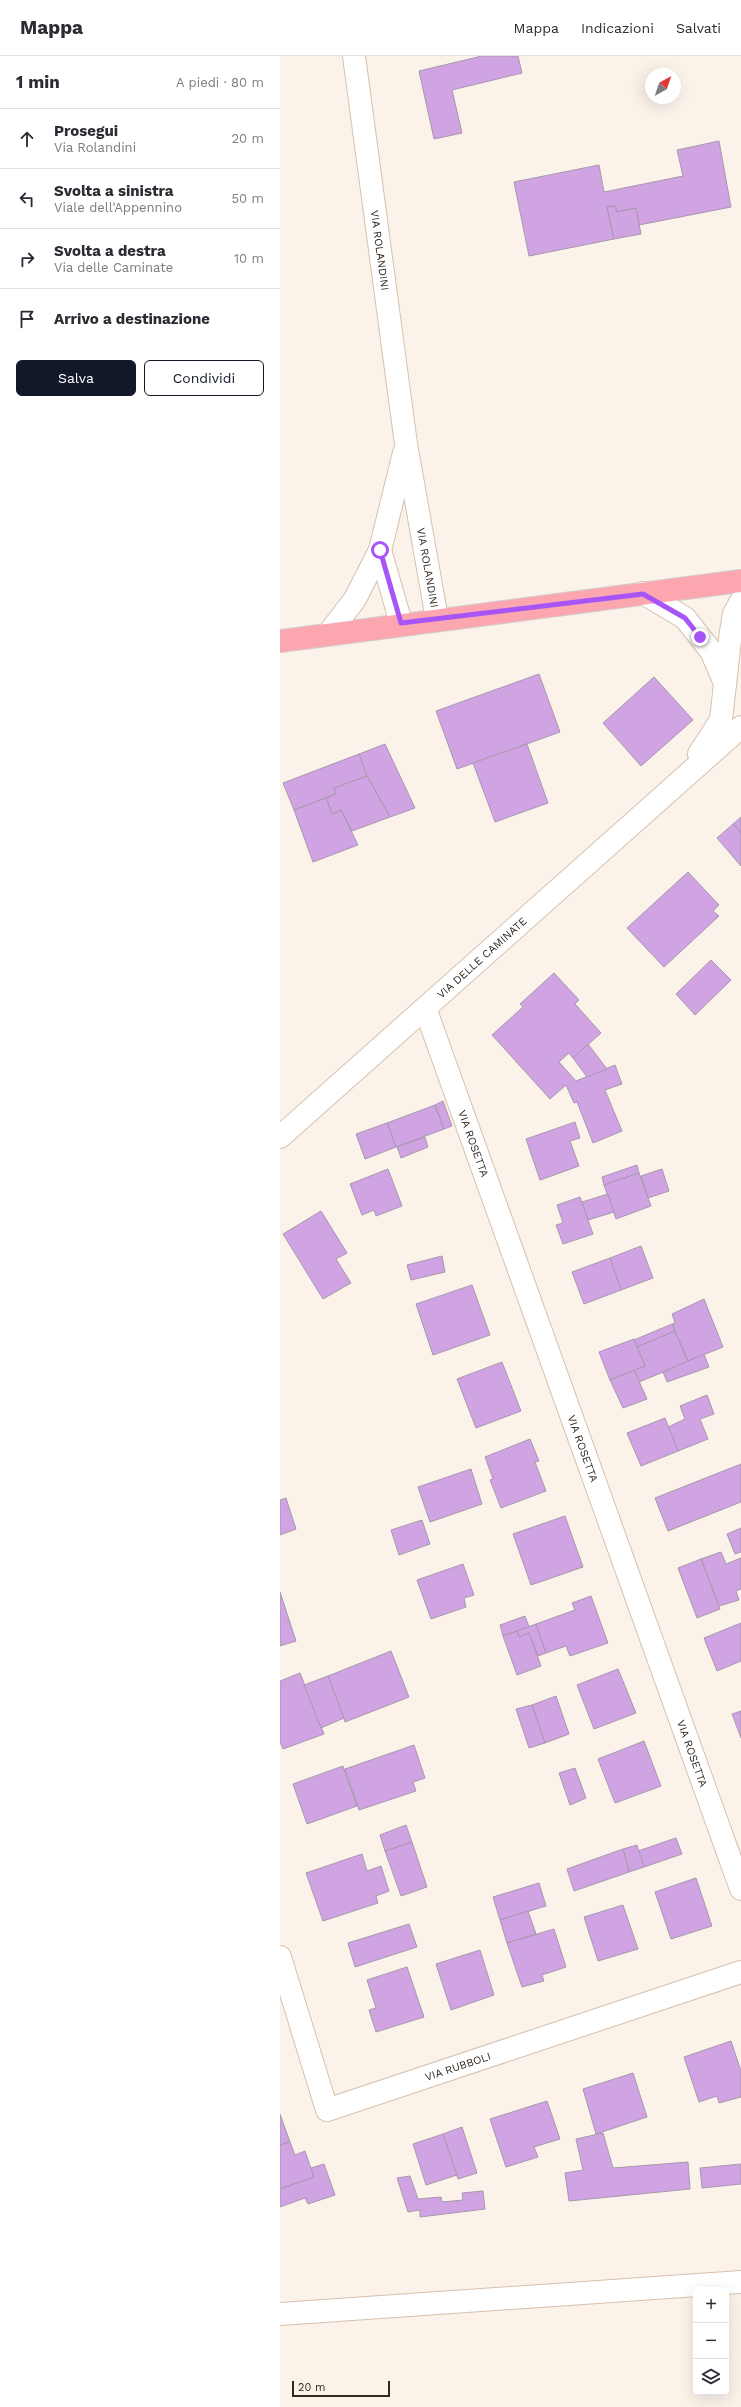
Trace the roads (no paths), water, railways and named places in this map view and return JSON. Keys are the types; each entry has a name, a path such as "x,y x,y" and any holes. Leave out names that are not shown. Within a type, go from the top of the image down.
{"main road":[{"path":"280,640 401,623 741,581"}],"street":[{"name":"VIA ROLANDINI","path":"354,56 406,444 437,619"},
{"name":"VIA ROLANDINI","path":"329,633 355,599 380,550 406,444"},
{"name":"VIA ROLANDINI","path":"380,550 401,623"},
{"path":"643,594 685,618 711,650 726,686"},
{"name":"VIA DELLE CAMINATE","path":"684,778 721,720 726,686 728,645 734,614 741,601"},
{"name":"VIA DELLE CAMINATE","path":"280,1137 741,727"},
{"name":"VIA ROSETTA","path":"426,1008 741,1889"},
{"name":"VIA RUBBOLI","path":"280,1956 327,2110 741,1972"},
{"path":"280,2314 741,2282"}]}
